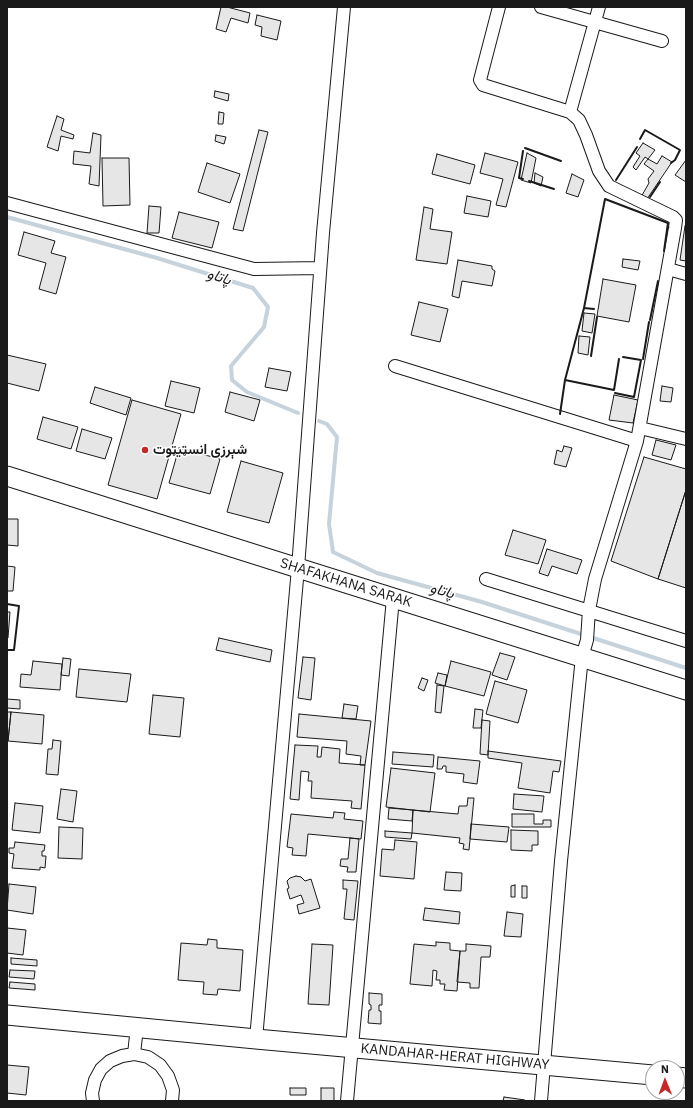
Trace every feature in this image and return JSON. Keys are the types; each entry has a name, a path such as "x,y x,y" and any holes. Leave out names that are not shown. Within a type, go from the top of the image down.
{"main road":[{"name":"SHAFAKHANA SARAK","path":"7,476 393,598 584,648 686,690"},
{"name":"KANDAHAR-HERAT HIGHWAY","path":"7,1015 645,1074"}],"street":[{"path":"256,1039 298,568 320,268 344,7"},
{"path":"499,7 480,80 483,85 570,112 580,120 599,171 609,186 673,217 676,220 676,228 638,441 595,579 589,610 561,861 541,1101"},
{"path":"541,7 662,41"},
{"path":"570,112 599,7"},
{"path":"7,203 254,269 320,268"},
{"path":"668,269 686,274"},
{"path":"395,366 638,441"},
{"path":"640,428 686,439"},
{"path":"486,579 686,641"},
{"path":"347,1101 393,598"},
{"path":"134,1054 137,1027"},
{"path":"93,1101 92,1092 95,1080 101,1069 116,1058 134,1054 148,1057 160,1065 168,1076 172,1090 172,1101"}],"building":[{"path":"221,7 227,7 250,13 248,23 231,18 226,32 216,29"},
{"path":"257,15 281,21 277,40 261,36 262,27 255,25"},
{"path":"215,91 229,94 228,101 214,97"},
{"path":"219,112 224,113 223,124 218,124"},
{"path":"57,116 64,119 61,130 74,135 73,139 61,136 58,151 47,147"},
{"path":"259,130 268,132 243,231 233,229"},
{"path":"93,133 101,135 99,186 89,184 91,166 73,164 74,151 90,153"},
{"path":"216,135 226,137 224,144 215,141"},
{"path":"643,143 655,150 648,159 645,157 636,170 633,167 640,156 636,153"},
{"path":"485,153 518,162 506,207 496,205 503,179 480,173"},
{"path":"527,153 536,158 531,183 521,180"},
{"path":"437,154 475,165 470,184 432,174"},
{"path":"662,156 672,162 647,199 641,197 649,183 648,179 654,171 644,164 648,159 657,164"},
{"path":"102,158 129,158 130,205 103,206"},
{"path":"686,160 686,182 675,175"},
{"path":"207,163 240,174 230,203 198,192"},
{"path":"535,173 543,177 541,186 534,183"},
{"path":"572,174 584,180 578,197 566,193"},
{"path":"467,196 491,201 488,217 464,213"},
{"path":"149,206 161,207 159,233 147,233"},
{"path":"424,207 433,209 430,229 452,232 447,264 416,260"},
{"path":"179,212 219,222 212,248 172,238"},
{"path":"686,226 686,261 680,260"},
{"path":"24,232 55,241 51,253 66,257 56,294 39,289 46,263 18,255"},
{"path":"623,259 640,261 638,270 622,267"},
{"path":"458,260 492,266 492,269 495,271 492,286 462,281 459,298 452,296"},
{"path":"603,279 636,285 629,322 597,316"},
{"path":"419,302 448,309 440,342 411,335"},
{"path":"584,313 595,314 592,333 582,331"},
{"path":"579,336 590,337 588,355 578,353"},
{"path":"7,355 46,364 39,391 7,383"},
{"path":"269,368 291,372 287,391 265,387"},
{"path":"171,381 200,388 194,413 165,406"},
{"path":"662,386 673,388 671,402 660,401"},
{"path":"95,387 131,398 126,415 90,403"},
{"path":"230,392 260,400 254,421 225,412"},
{"path":"614,395 638,400 633,423 609,420"},
{"name":"شېرزی انسټيټوت","path":"132,400 181,414 157,499 108,485"},
{"path":"43,417 78,427 71,449 37,439"},
{"path":"82,429 112,438 105,459 76,451"},
{"path":"656,440 676,445 671,460 652,455"},
{"path":"564,446 572,448 566,467 554,464 557,450 562,452"},
{"path":"179,448 220,459 210,494 169,483"},
{"path":"644,457 686,469 686,490 658,579 611,561"},
{"path":"241,461 283,473 269,523 227,512"},
{"path":"686,490 686,588 658,579"},
{"path":"7,519 18,519 18,546 7,545"},
{"path":"513,530 546,540 538,564 505,555"},
{"path":"547,549 582,560 577,574 552,566 548,576 539,573"},
{"path":"7,566 15,567 13,591 7,591"},
{"path":"7,612 10,612 8,638 7,638"},
{"path":"219,638 272,650 270,662 216,650"},
{"path":"500,653 515,657 507,680 492,675"},
{"path":"303,657 315,658 311,700 298,698"},
{"path":"63,658 71,659 69,676 61,675"},
{"path":"33,661 62,664 60,690 20,687 21,674 31,675"},
{"path":"451,661 491,672 484,696 445,686"},
{"path":"79,669 131,674 127,702 76,697"},
{"path":"438,673 447,675 445,686 435,683"},
{"path":"422,678 428,680 424,691 418,688"},
{"path":"495,681 527,690 518,723 486,714"},
{"path":"437,685 444,686 441,713 435,712"},
{"path":"153,695 184,698 180,737 149,734"},
{"path":"7,699 20,700 20,709 7,708"},
{"path":"344,704 358,706 356,719 342,718"},
{"path":"475,709 483,710 481,728 473,728"},
{"path":"7,712 11,712 8,741 7,741"},
{"path":"11,712 44,715 42,744 8,741"},
{"path":"299,714 371,721 365,765 360,765 361,756 346,754 347,741 297,737"},
{"path":"482,720 490,721 488,755 480,754"},
{"path":"53,740 61,741 58,775 46,774 48,749 52,749"},
{"path":"295,745 318,746 317,757 321,757 322,747 340,749 339,763 365,765 361,809 351,808 352,801 311,798 312,781 308,781 309,772 301,771 299,800 290,799"},
{"path":"488,751 561,761 559,772 553,771 550,793 518,788 522,763 488,758"},
{"path":"393,752 434,755 433,767 392,764"},
{"path":"438,757 480,761 477,784 463,782 464,774 446,772 446,766 443,766 442,769 437,769"},
{"path":"391,768 435,773 430,812 386,807"},
{"path":"61,789 77,791 73,822 57,819"},
{"path":"514,794 544,796 542,812 513,809"},
{"path":"468,798 474,798 469,850 463,849 464,844 459,843 460,838 412,833 413,810 458,814 459,806 467,806"},
{"path":"15,803 43,806 40,833 12,830"},
{"path":"389,808 413,810 412,821 388,819"},
{"path":"334,812 345,813 344,819 363,821 361,839 308,834 306,856 292,855 293,848 287,847 291,814 333,818"},
{"path":"512,814 534,814 534,824 543,824 543,820 551,820 551,827 512,827"},
{"path":"471,824 509,827 507,842 470,839"},
{"path":"59,827 83,828 82,859 58,858"},
{"path":"511,830 538,831 538,845 532,845 532,851 511,850"},
{"path":"385,831 412,833 411,839 385,837"},
{"path":"350,838 359,839 356,872 347,872 348,867 340,866 341,859 348,859"},
{"path":"395,840 417,842 414,879 380,876 382,849 394,850"},
{"path":"15,842 45,845 44,851 42,851 42,856 46,856 45,868 40,867 40,870 12,868 14,854 9,853 9,848 14,848"},
{"path":"446,872 462,873 461,891 444,890"},
{"path":"296,876 301,877 305,881 311,879 320,908 299,914 297,905 304,903 301,895 290,899 287,889 289,888 287,881"},
{"path":"343,880 358,881 354,920 344,919 347,889 343,889"},
{"path":"9,884 36,887 33,914 7,910"},
{"path":"515,885 515,897 511,897 511,886"},
{"path":"522,886 527,886 527,898 522,898"},
{"path":"425,908 460,912 459,924 423,920"},
{"path":"507,912 523,914 521,937 504,936"},
{"path":"7,928 26,930 23,955 7,953"},
{"path":"208,939 217,940 217,948 243,950 240,991 218,989 217,995 203,994 204,982 178,980 181,943 207,945"},
{"path":"436,942 450,943 450,950 460,951 457,991 444,990 445,984 440,984 440,980 436,980 437,971 433,970 432,986 410,984 414,944 436,946"},
{"path":"312,944 333,945 329,1005 308,1004"},
{"path":"466,944 491,946 490,957 481,957 479,988 470,988 470,983 457,982 460,951 466,951"},
{"path":"11,958 37,960 37,966 11,964"},
{"path":"10,970 35,971 34,979 9,977"},
{"path":"10,982 35,984 35,990 9,988"},
{"path":"369,993 382,994 382,1005 379,1005 379,1011 381,1011 381,1024 368,1023 369,1010 371,1010 371,1005 369,1004"},
{"path":"7,1065 29,1067 26,1095 7,1093"},
{"path":"290,1088 306,1088 306,1095 290,1095"},
{"path":"321,1088 334,1088 334,1101 321,1101"},
{"path":"504,1097 525,1100 525,1101 503,1101"}],"waterway":[{"name":"پاتاو","path":"7,217 157,258 253,288 268,307 264,327 231,366 232,380 247,392 298,413"},
{"name":"پاتاو","path":"319,421 327,424 337,437 329,524 333,552 377,573 482,602 686,668"}],"wall":[{"path":"640,139 645,130 680,150 675,160 671,163"},
{"path":"616,180 637,147"},
{"path":"525,148 561,161"},
{"path":"523,151 519,178 523,179"},
{"path":"529,181 554,189"},
{"path":"650,197 660,182"},
{"path":"594,309 584,308 605,199 668,223 664,251"},
{"path":"650,320 658,281"},
{"path":"560,414 565,380 584,308"},
{"path":"591,356 597,317"},
{"path":"643,359 649,322"},
{"path":"615,393 634,397 641,360 623,357"},
{"path":"565,380 614,390 619,359"},
{"path":"7,604 19,606 14,650 7,650"}],"place":[{"name":"شېرزی انسټيټوت","path":"145,450"}]}
